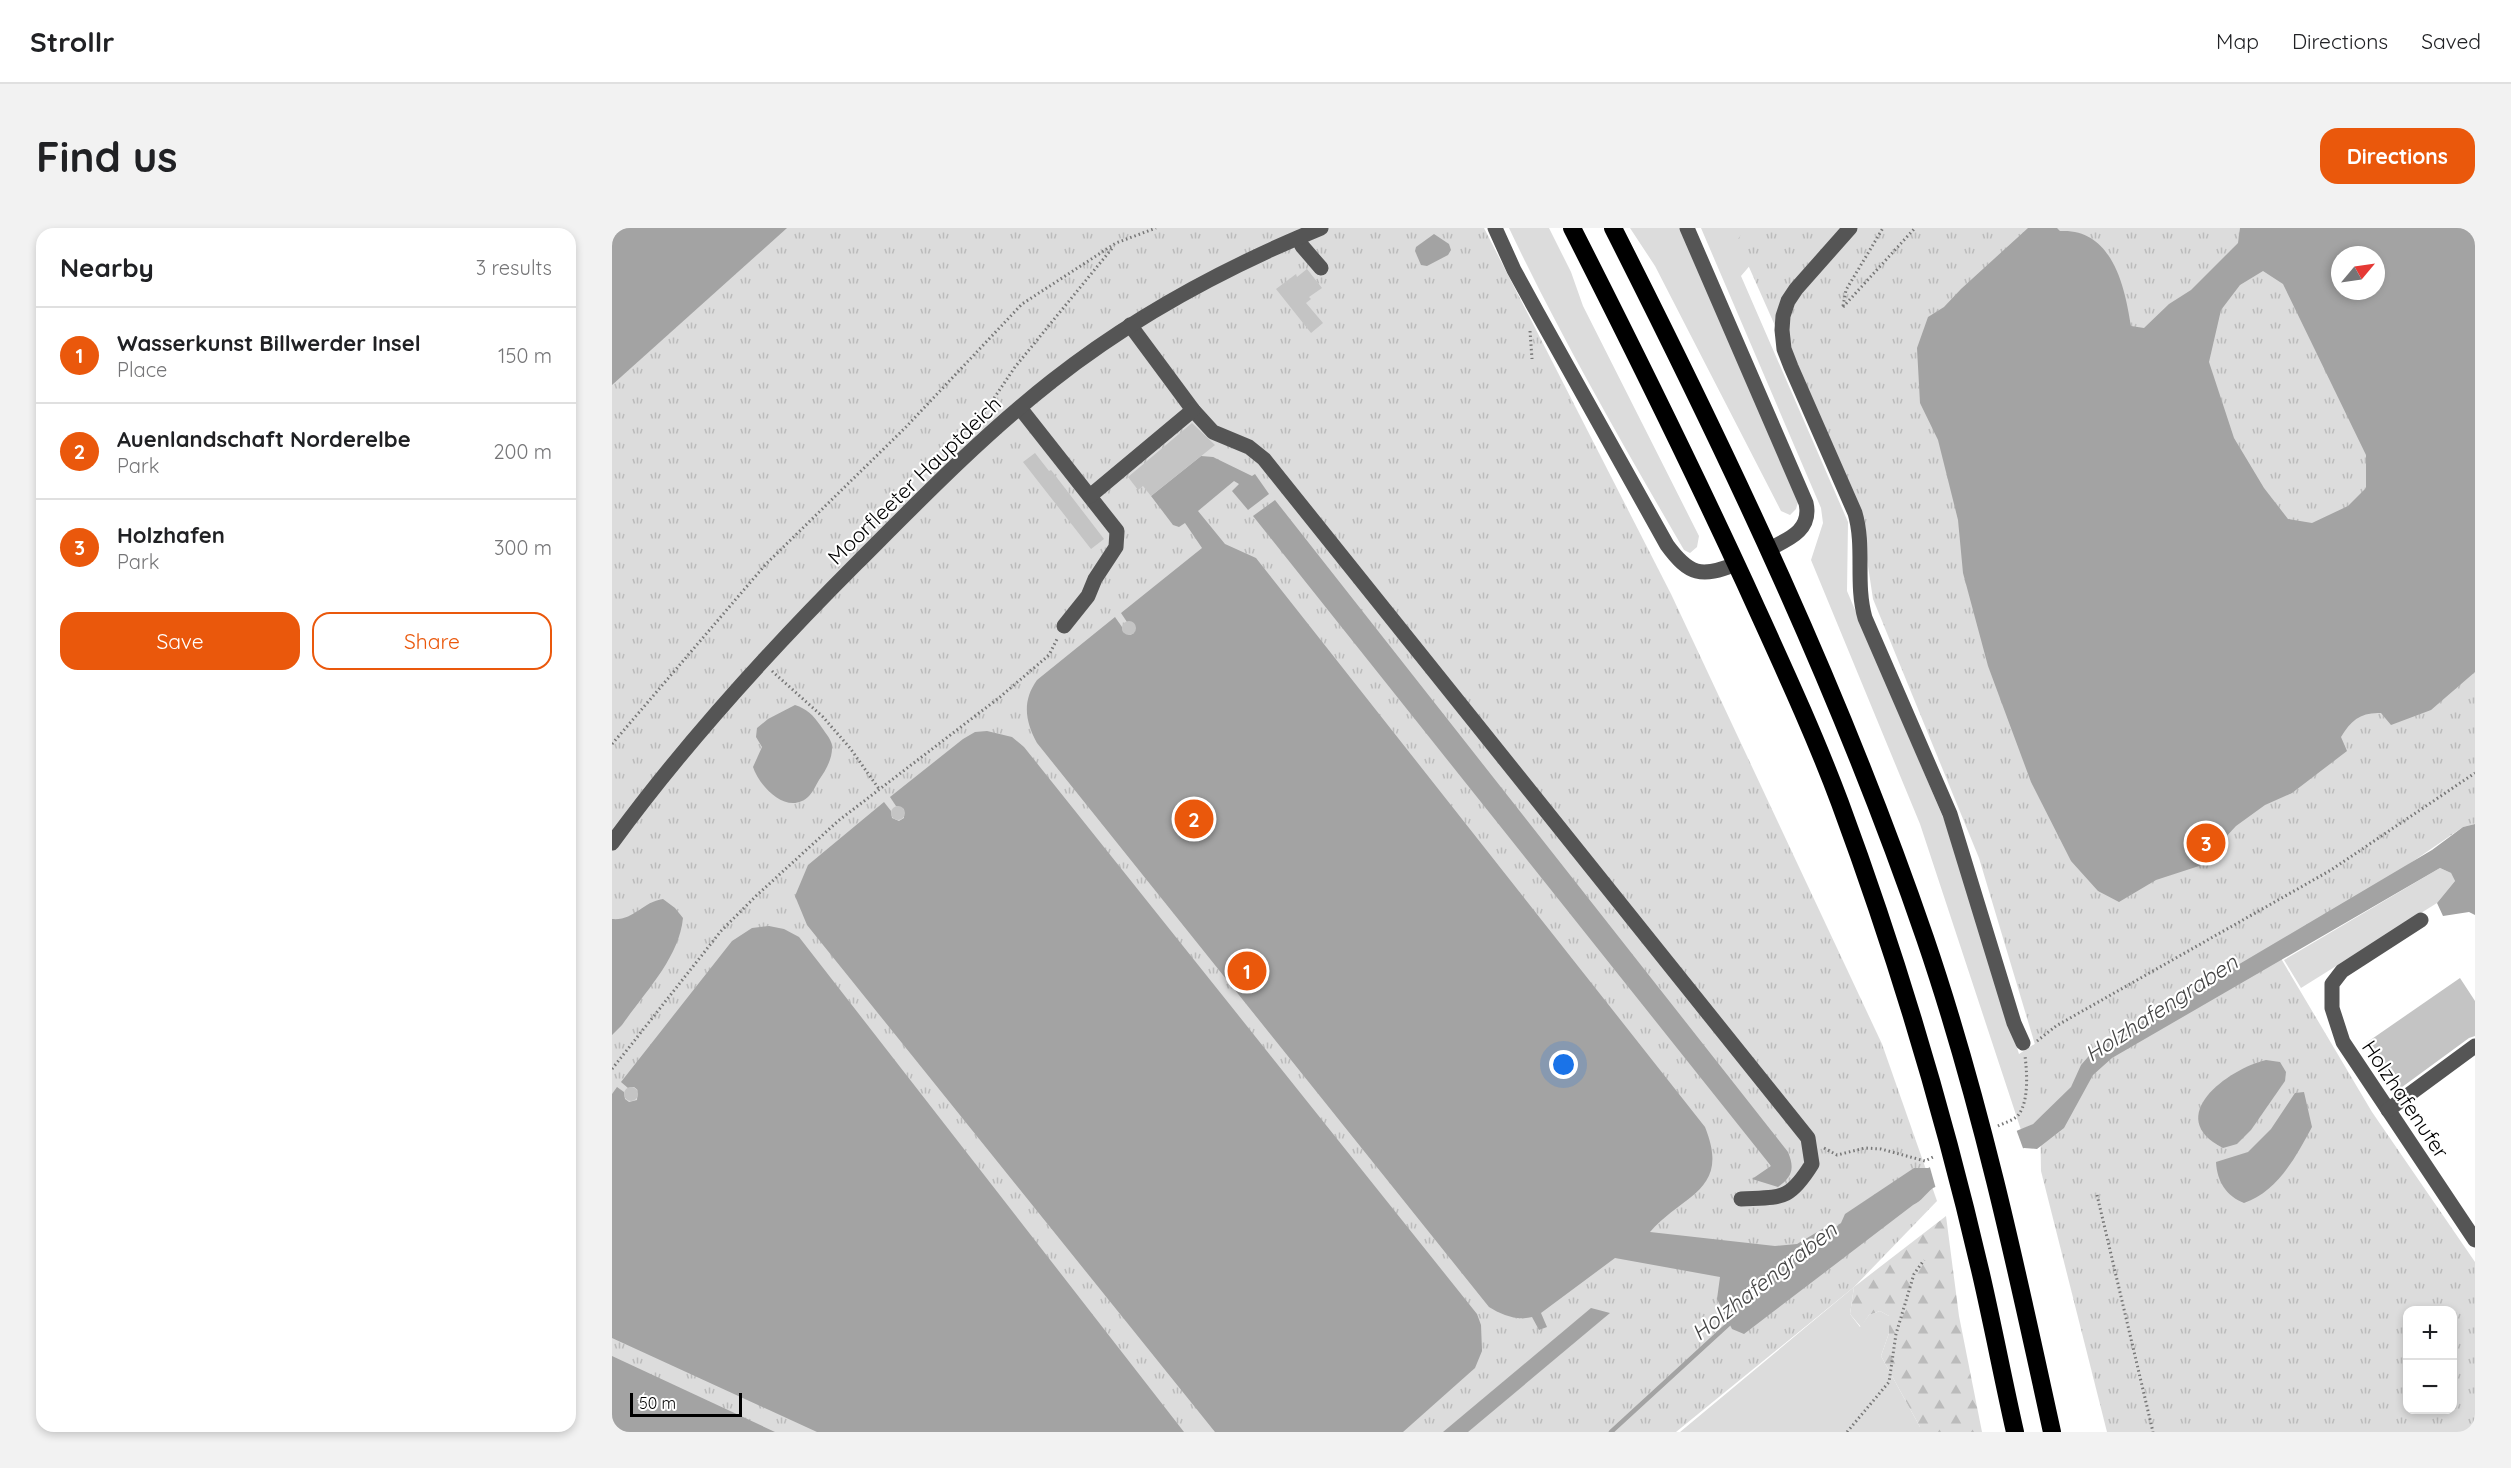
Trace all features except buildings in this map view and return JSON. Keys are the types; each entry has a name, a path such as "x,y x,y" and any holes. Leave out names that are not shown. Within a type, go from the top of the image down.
{"highway":[{"path":"1572,228 1663,408 1736,564 1798,698 1840,802 1923,1050 1982,1275 2015,1432"},
{"path":"1613,228 1695,392 1769,549 1828,684 1869,786 1925,939 1983,1129 2052,1432"}],"street":[{"path":"1495,228 1525,292 1678,560 1686,568 1697,572 1716,573 1736,564"},
{"path":"1687,228 1806,503 1807,519 1801,529 1769,549"},
{"path":"1850,228 1788,301 1783,316 1784,349 1855,513 1860,528 1859,589 1865,618 1955,830 2014,1023 2023,1043"},
{"name":"Moorfleeter Hauptdeich","path":"612,843 677,760 762,663 842,578 972,450 1020,408 1130,325 1213,280 1318,229"},
{"path":"1298,238 1321,268"},
{"path":"1130,325 1193,410 1213,432 1249,447 1264,459 1808,1138 1812,1164 1799,1184 1783,1197 1741,1199"},
{"path":"1020,408 1117,531 1116,547 1095,579 1088,596 1064,626"},
{"path":"1090,496 1193,410"},
{"name":"Holzhafenufer","path":"2421,920 2342,971 2332,984 2332,1008 2343,1042 2475,1240"},
{"path":"2388,1110 2475,1046"}],"path":[{"path":"612,744 766,564 905,428 1022,304 1116,243 1156,228"},
{"path":"1883,228 1846,290 1842,307 1915,228"},
{"path":"972,450 971,438 976,423 1015,367 1116,243"},
{"path":"612,1069 721,931 803,853 879,789 1000,697 1049,655 1064,626"},
{"path":"762,663 823,717 850,748 879,789"},
{"path":"2023,1043 2037,1041 2056,1026 2331,870 2475,773"},
{"path":"1808,1138 1837,1155 1865,1148 1928,1160"},
{"path":"2097,1195 2153,1432"},
{"path":"1847,1432 1889,1382 1896,1334 1914,1274 1924,1260"}],"green space":[{"path":"612,228 1484,228 1671,594 1882,1044 1937,1201 1854,1287 1676,1432 612,1432"},
{"path":"1509,228 1549,228 1571,272 1583,306 1699,536 1697,547 1690,553 1684,550 1593,391"},
{"path":"1630,228 1681,228 1799,499 1796,509 1790,515 1781,511 1655,266"},
{"path":"1701,228 1782,228 1741,276 1848,522 1847,591 1945,822 2019,1054 2100,1002 2054,1105 2033,1124 2021,1130 1920,824 1811,560 1823,523 1821,508"},
{"path":"1747,228 2475,228 2475,824 2463,827 2348,906 2273,945 2372,1112 2475,1262 2475,1432 2107,1432 2041,1171 2039,1058 1979,858 1873,599 1861,520 1737,240"},
{"path":"2440,868 2451,873 2455,881 2437,903 2301,988 2284,960"},
{"path":"1946,1216 1959,1316 1982,1432 1920,1432 1920,1427 1881,1356 1889,1333 1889,1316 1880,1311 1869,1315 1861,1327 1850,1314 1854,1287"},
{"path":"1854,1287 1850,1314 1860,1327 1869,1315 1880,1311 1889,1316 1889,1333 1881,1356 1920,1427 1920,1432 1680,1432"}],"water":[{"path":"612,228 787,228 612,385"},
{"path":"2028,228 2057,228 2060,231 2078,233 2093,240 2105,250 2120,279 2131,326 2144,328 2169,304 2191,290 2238,243 2240,228 2475,228 2475,672 2431,710 2391,725 2381,713 2357,718 2341,737 2347,751 2292,793 2265,805 2236,826 2199,866 2156,880 2119,902 2098,891 2071,861 2031,782 1988,666 1963,573 1958,520 1938,440 1920,403 1917,348 1928,317 1944,307","holes":["2263,271 2283,284 2366,455 2366,488 2348,506 2312,523 2288,519 2264,488 2234,438 2209,362 2221,310 2240,285"]},
{"path":"1434,234 1449,244 1451,250 1448,255 1427,266 1421,265 1415,251 1416,247"},
{"path":"1201,456 1213,457 1252,476 1255,474 1269,494 1248,510 1232,491 1239,484 1234,481 1198,511 1225,544 1256,558 1705,1127 1711,1148 1712,1165 1708,1178 1700,1189 1650,1232 1775,1246 1797,1244 1824,1228 1832,1230 1841,1223 1845,1214 1914,1168 1928,1168 2033,1124 2071,1087 2081,1065 2094,1050 2432,850 2463,827 2475,824 2475,915 2469,912 2443,916 2437,903 2455,881 2451,873 2440,868 2112,1058 2093,1075 2064,1128 2037,1149 2024,1148 1933,1188 1919,1202 1744,1334 1732,1329 1717,1299 1720,1277 1615,1258 1541,1313 1547,1327 1539,1330 1532,1317 1510,1316 1489,1307 1037,743 1030,727 1027,703 1037,680 1115,617 1123,632 1130,635 1134,633 1134,625 1127,622 1121,613 1202,548 1185,523 1179,527 1173,525 1151,496"},
{"path":"1275,500 1788,1152 1791,1172 1778,1187 1752,1179 1771,1166 1253,516"},
{"path":"795,705 806,710 815,718 830,740 832,750 826,768 810,794 801,802 792,803 775,797 761,782 753,767 762,747 756,737 757,728 768,719"},
{"path":"987,731 1012,737 1024,747 1477,1314 1481,1325 1482,1351 1475,1368 1403,1432 1215,1432 807,925 795,896 808,865 884,802 891,811 892,818 899,821 904,818 904,809 896,806 890,797 963,739 975,732"},
{"path":"663,899 683,918 675,947 660,974 612,1035 612,919 626,917"},
{"path":"769,926 784,929 799,937 1184,1432 817,1432 612,1338 612,1094 617,1087 624,1092 625,1099 629,1102 637,1100 638,1090 634,1087 628,1088 621,1082 732,941 752,928"},
{"path":"2266,1060 2280,1062 2286,1072 2285,1081 2251,1130 2237,1144 2223,1148 2206,1136 2199,1122 2200,1109 2207,1096 2220,1084 2235,1073"},
{"path":"2304,1092 2312,1127 2299,1150 2276,1182 2266,1191 2244,1203 2238,1200 2224,1187 2218,1175 2216,1162 2248,1152 2271,1129 2295,1093"},
{"path":"1591,1308 1610,1313 1468,1432 1443,1432"},
{"path":"612,1356 775,1432 612,1432"}],"pier":[{"path":"2016,1129 2024,1151 1936,1189 1929,1164"}],"waterway":[{"name":"Holzhafengraben","path":"1611,1432 1733,1320"}],"place":[{"name":"Auenlandschaft Norderelbe","path":"1194,819"},
{"name":"Holzhafen","path":"2206,843"},
{"name":"Wasserkunst Billwerder Insel","path":"1247,971"}]}
